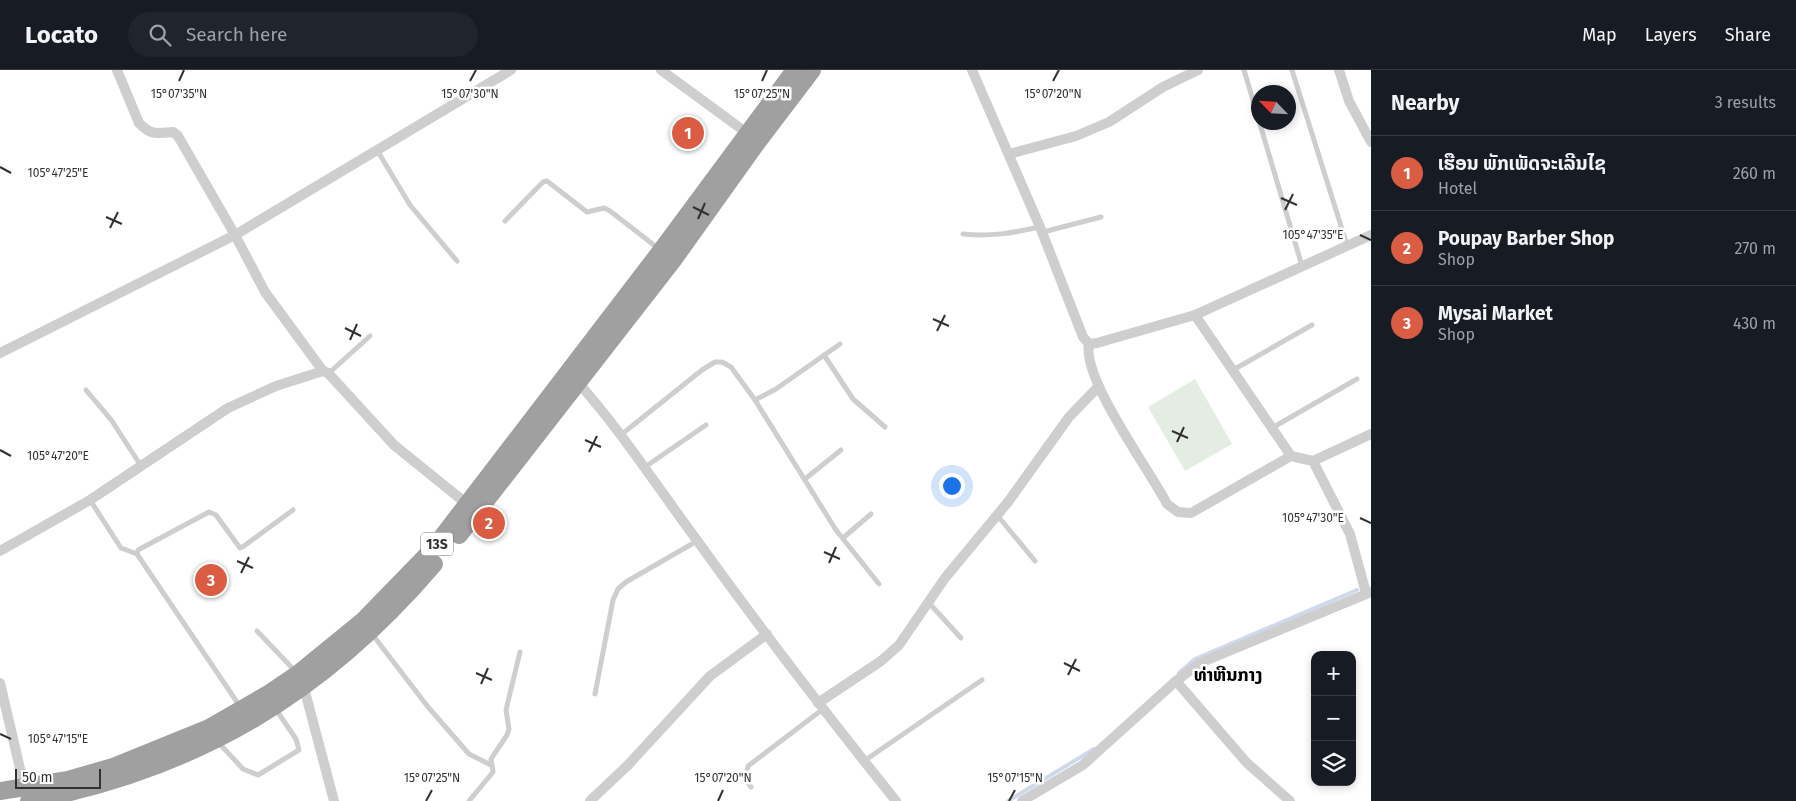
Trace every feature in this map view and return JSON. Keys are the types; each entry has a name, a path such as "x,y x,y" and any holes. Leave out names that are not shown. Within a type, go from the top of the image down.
{"highway":[{"name":"13S","path":"0,791 27,796 75,792 114,780 217,740 274,708 397,587 432,549 573,376 673,260 795,70"},
{"name":"13S","path":"27,796 68,780 128,762 209,728 301,680 371,632 405,598 447,549 661,251 753,137 812,70"}],"street":[{"path":"117,70 139,123 152,134 173,132 178,136 235,235 265,292 326,372 394,445 467,504"},
{"path":"0,353 235,235 511,70"},
{"path":"660,70 753,137"},
{"path":"972,70 1041,230 1083,337 1089,344"},
{"path":"1009,154 1076,136 1108,122 1164,87 1198,70"},
{"path":"1340,70 1349,101 1371,142"},
{"path":"1089,344 1195,315 1371,234"},
{"path":"1195,315 1291,456"},
{"path":"1089,344 1087,352 1098,387 1167,504 1178,512 1191,512 1291,456 1313,461 1371,434"},
{"path":"0,551 90,500 228,408 276,386 326,372"},
{"path":"573,376 622,434 697,541 821,706 896,801"},
{"path":"821,706 881,661 899,645 945,578 997,515 1069,417 1098,387"},
{"path":"1022,801 1083,765 1176,681 1200,663 1369,592 1350,534 1313,461"},
{"path":"590,801 628,765 710,676 767,634"},
{"path":"301,680 334,801"},
{"path":"1176,681 1248,763 1290,801"},
{"path":"0,683 27,796"}],"lane":[{"path":"1244,70 1302,266"},
{"path":"1292,70 1348,246"},
{"path":"376,150 410,205 458,261"},
{"path":"505,221 543,182 547,181 587,212 604,208 610,211 661,251"},
{"path":"963,234 982,236 1041,230 1101,217"},
{"path":"1232,370 1312,325"},
{"path":"326,372 370,336"},
{"path":"755,400 776,389 840,344"},
{"path":"824,355 854,399 885,427"},
{"path":"622,434 715,362 722,362 730,366 755,400 843,538 879,584"},
{"path":"1272,428 1357,379"},
{"path":"86,390 112,421 141,466"},
{"path":"644,468 706,425"},
{"path":"805,479 842,450"},
{"path":"90,500 121,548 136,554 242,710"},
{"path":"136,554 138,550 209,512 216,515 240,548 294,510"},
{"path":"843,538 871,514"},
{"path":"997,515 1035,562"},
{"path":"595,694 613,600 618,590 626,582 697,541"},
{"path":"928,602 961,638"},
{"path":"257,631 301,680"},
{"path":"371,632 428,707 469,754 491,765"},
{"path":"469,801 493,772 491,759 507,735 509,729 506,710 520,652"},
{"path":"864,761 982,680"},
{"path":"751,787 745,779 748,766 821,706"},
{"path":"217,740 243,769 258,775 299,750 296,739 274,708"}],"shaded area":[{"path":"1195,379 1232,444 1185,471 1148,407"}],"waterway":[{"path":"1179,673 1195,659 1357,590"},
{"path":"1008,801 1094,749"}],"place":[{"name":"ເຮືອນ ພັກເພັດຈະເລີນໄຊ","path":"688,133"},
{"name":"Poupay Barber Shop","path":"489,523"},
{"name":"Mysai Market","path":"211,580"}],"district":[{"name":"ທ່າຫີນກາງ","path":"1228,675"}]}
